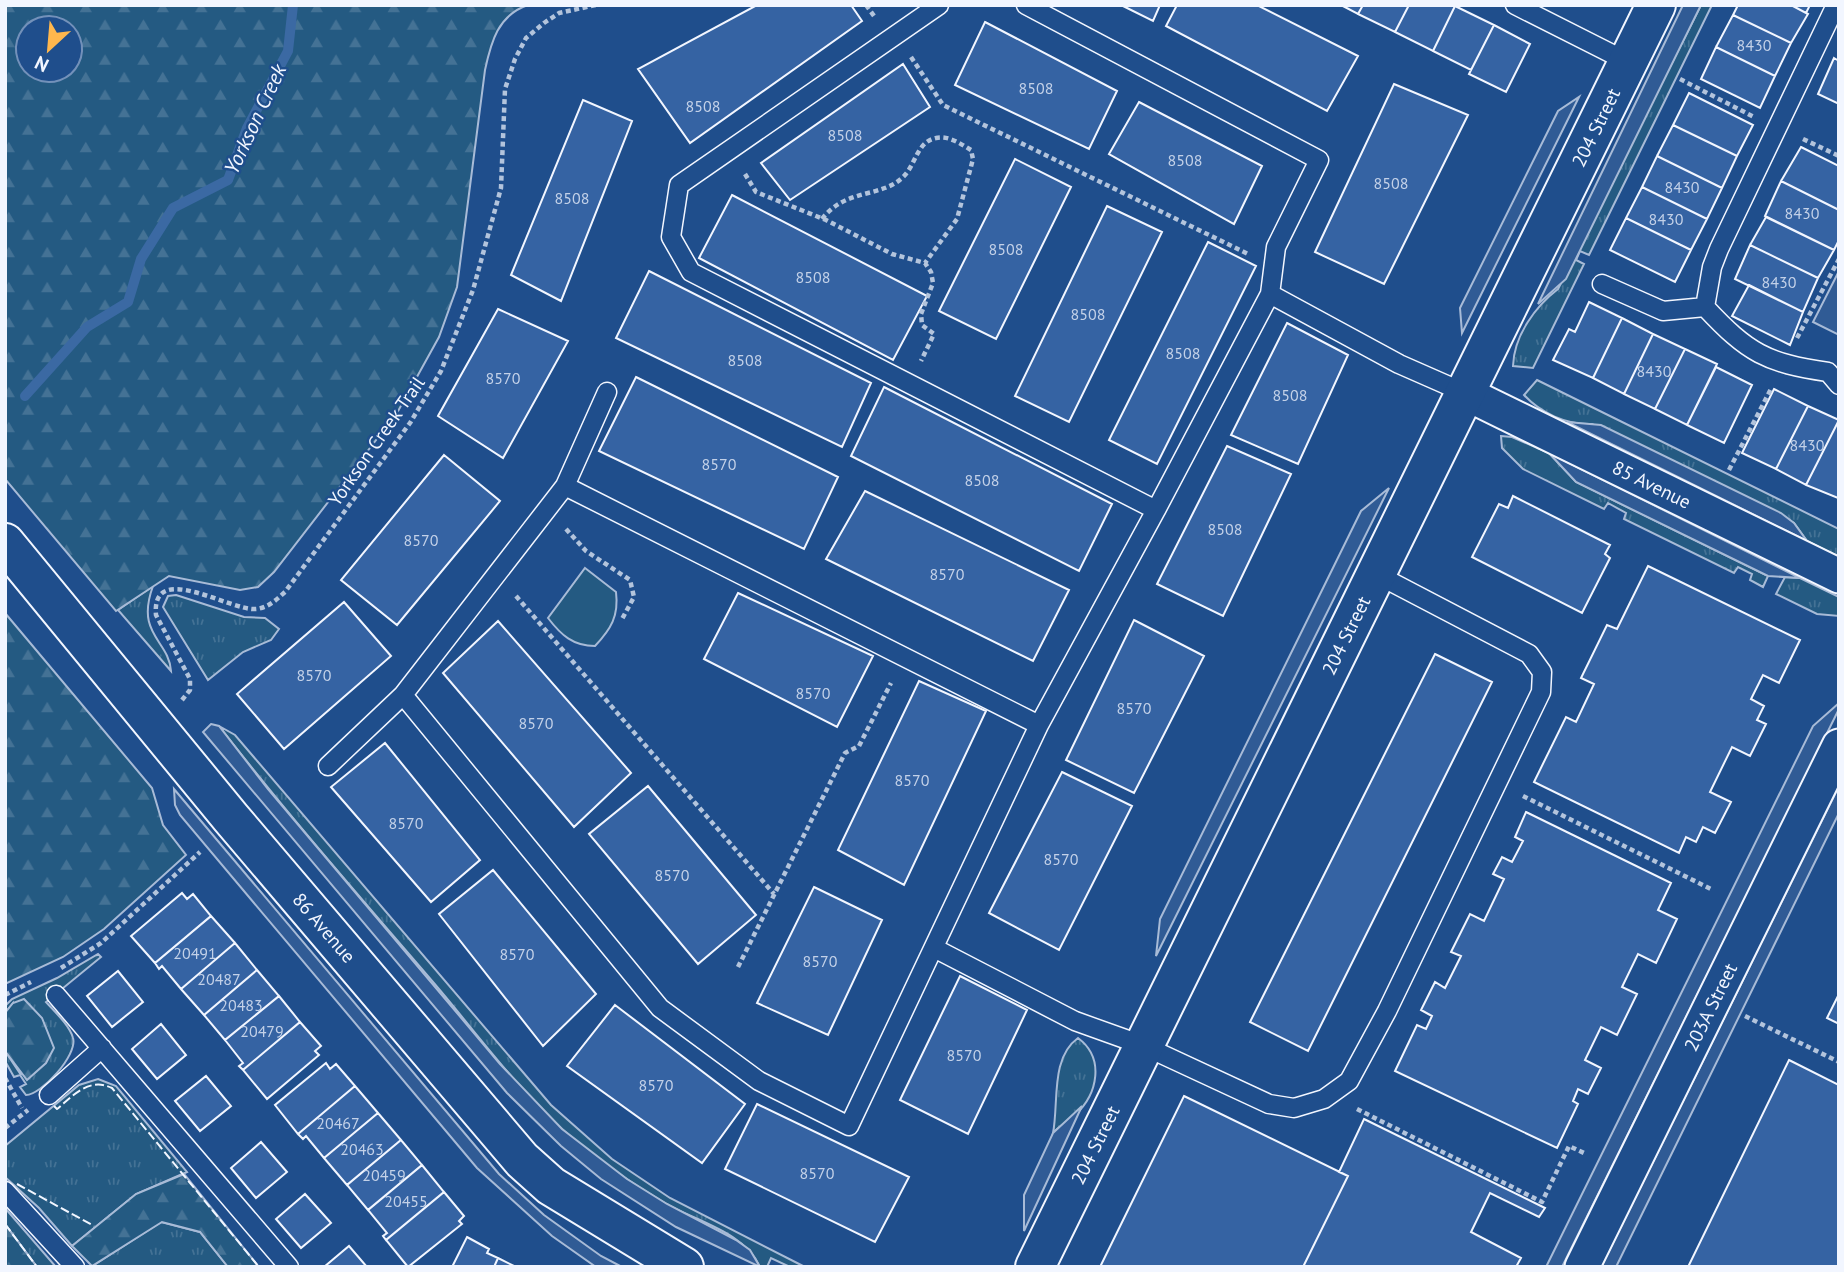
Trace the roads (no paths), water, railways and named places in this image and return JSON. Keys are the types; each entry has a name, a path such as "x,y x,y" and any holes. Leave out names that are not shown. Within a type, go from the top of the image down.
{"street":[{"name":"204 Street","path":"1035,1267 1656,5"},
{"name":"85 Avenue","path":"1465,393 1839,576"},
{"name":"86 Avenue","path":"5,543 522,1160 551,1186 684,1267"},
{"name":"203A Street","path":"1582,1267 1839,746"}],"lane":[{"path":"939,5 679,184 671,237 691,272 1156,510"},
{"path":"403,695 660,1008 758,1081 849,1126 1039,724 1270,294 1276,247 1319,160 1026,5"},
{"path":"1515,5 1628,62"},
{"path":"1705,307 1712,267 1719,249 1836,5"},
{"path":"1602,284 1663,311 1705,307"},
{"path":"1270,294 1399,364 1465,393"},
{"path":"1705,307 1735,340 1750,350 1778,363 1835,372"},
{"path":"328,766 403,695 565,486 607,392"},
{"path":"565,486 1039,724"},
{"path":"934,948 1075,1021 1142,1045 1269,1104 1294,1108 1324,1099 1349,1081 1387,1011 1541,691 1542,672 1529,654 1376,574"},
{"path":"56,995 289,1267"},
{"path":"49,1095 102,1048"},
{"path":"5,1191 75,1267"}],"waterway":[{"name":"Yorkson Creek","path":"25,396 87,327 128,302 141,259 173,208 228,180 247,128 288,51 293,5"}]}
